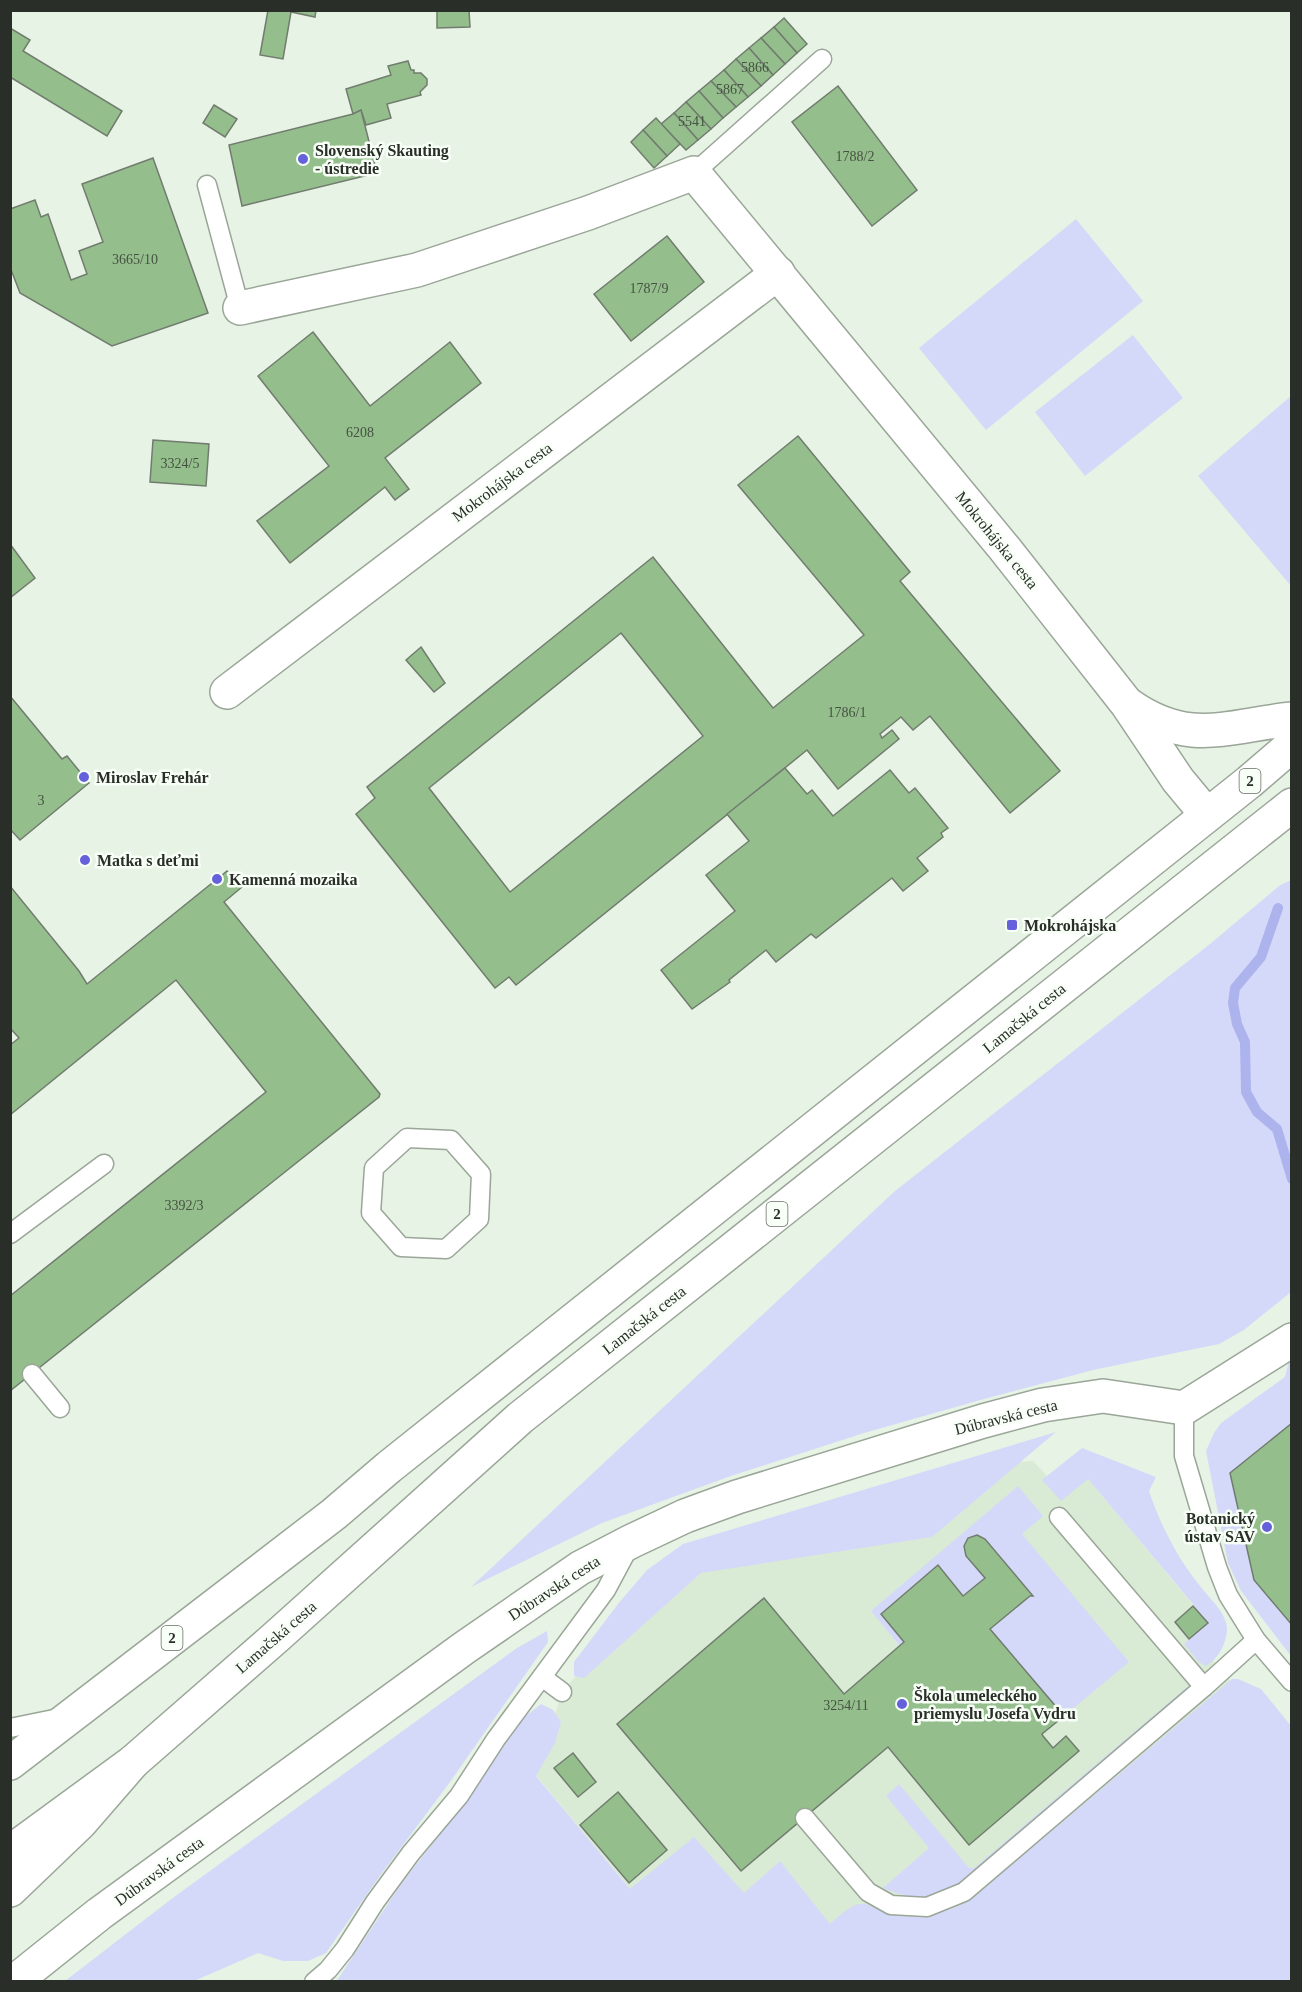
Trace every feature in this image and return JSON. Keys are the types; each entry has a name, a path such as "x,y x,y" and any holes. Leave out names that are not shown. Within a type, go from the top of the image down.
{"main road":[{"name":"Mokrohájska cesta","path":"694,173 1005,549 1127,704 1178,780 1207,815 1220,827 1235,836 1255,834"},
{"path":"240,308 417,270 588,213 694,173"},
{"name":"Mokrohájska cesta","path":"227,692 778,273"},
{"path":"1127,704 1146,717 1174,727 1198,731 1231,730 1264,722 1292,719"},
{"name":"2","path":"10,1763 334,1514 417,1445 1292,745"},
{"name":"Lamačská cesta","path":"10,1852 133,1762 520,1418 1292,805"},
{"path":"1184,1408 1292,1340"},
{"name":"Dúbravská cesta","path":"14,1982 99,1914 464,1648 580,1568 632,1541 685,1516 737,1497 983,1421 1043,1405 1103,1396 1184,1408"},
{"path":"10,1890 81,1822 133,1762"}],"lane":[{"path":"694,173 822,59"},
{"path":"207,185 240,308"},
{"path":"407,1138 452,1140 481,1174 479,1219 446,1249 401,1247 371,1213 374,1168 407,1138"},
{"path":"10,1234 104,1164"},
{"path":"32,1374 60,1408"},
{"path":"1184,1408 1184,1456 1217,1567 1228,1595 1256,1640 1292,1682"},
{"path":"1059,1516 1204,1687"},
{"path":"314,1982 328,1970 345,1949 375,1902 411,1853 459,1796 496,1739 606,1590 632,1541"},
{"path":"805,1818 868,1892 891,1905 927,1907 964,1892 1256,1640"},
{"path":"542,1677 562,1692"},
{"path":"10,1728 70,1716"}],"shaded area":[{"path":"1076,219 1143,301 986,430 919,348"},
{"path":"1133,335 1183,398 1085,476 1035,412"},
{"path":"1291,396 1291,586 1198,476"},
{"path":"1291,880 1291,1292 1244,1330 1219,1344 1093,1370 984,1399 864,1433 728,1477 602,1523 471,1587 895,1191 1210,944 1279,886"},
{"path":"1291,1359 1291,1423 1230,1473 1254,1580 1291,1625 1291,1656 1241,1591 1228,1563 1206,1451 1221,1423 1285,1377"},
{"path":"1056,1432 932,1537 701,1573 584,1678 574,1676 574,1662 618,1604 647,1570 683,1544"},
{"path":"1082,1448 1156,1477 1149,1491 1165,1531 1179,1557 1219,1608 1226,1623 1227,1634 1221,1650 1214,1660 1205,1666 1184,1644 1208,1622 1088,1479 1061,1501 1042,1480"},
{"name":"Škola umeleckého priemyslu Josefa Vydru","path":"1033,1461 1048,1477 1088,1479 1208,1623 1193,1637 1233,1684 979,1945 651,1914 536,1775 562,1692 650,1592 686,1559 1014,1462"},
{"path":"1018,1486 1043,1516 1022,1534 1129,1662 1064,1716 990,1629 1030,1596 1033,1596 985,1539 977,1535 968,1538 967,1555 985,1578 963,1596 938,1566 881,1614 904,1642 900,1646 871,1611"},
{"path":"547,1631 548,1642 326,1953 308,1961 283,1961 258,1953 194,1981 65,1981 174,1897 517,1648"},
{"path":"1232,1679 1238,1679 1261,1689 1291,1726 1291,1981 336,1982 399,1887 480,1781 513,1726 541,1704 553,1710 561,1722 555,1743 536,1776 630,1889 694,1837 744,1893 780,1861 830,1924 848,1909 860,1904 894,1914 916,1916 939,1913 971,1899"},
{"path":"1186,1688 1189,1692 955,1889 919,1897 883,1888 929,1848 886,1796 899,1784 969,1868 974,1868"}],"building":[{"path":"268,10 316,10 315,17 291,12 283,59 260,55"},
{"path":"437,10 469,10 470,27 437,28"},
{"path":"784,18 807,44 797,53 774,27"},
{"path":"774,27 797,53 785,64 761,38"},
{"path":"10,28 30,40 23,51 122,111 107,136 10,77"},
{"path":"761,38 785,64 773,75 749,48"},
{"path":"749,48 773,75 761,86 736,59"},
{"path":"736,59 761,86 748,97 724,70"},
{"path":"408,61 414,73 421,73 427,79 427,85 420,92 421,95 387,104 391,118 366,125 361,110 353,114 346,89 391,75 388,66"},
{"path":"724,70 748,97 736,107 711,81"},
{"path":"711,81 736,107 723,118 699,91"},
{"path":"838,86 917,190 872,226 792,122"},
{"path":"699,91 723,118 711,129 686,102"},
{"path":"686,102 711,129 698,140 674,113"},
{"path":"214,105 237,119 225,137 203,123"},
{"name":"Slovenský Skauting - ústredie","path":"361,110 377,173 242,206 229,145 353,114"},
{"path":"674,113 698,140 686,150 661,124"},
{"path":"656,118 680,144 667,156 643,130"},
{"path":"643,130 667,156 654,168 631,142"},
{"path":"153,158 208,313 112,346 20,293 10,267 10,209 35,200 41,217 48,214 71,280 87,274 79,251 103,242 82,184"},
{"path":"667,236 704,282 631,341 594,294"},
{"path":"313,332 370,406 450,342 481,383 385,458 409,489 395,500 385,487 290,563 257,521 329,466 258,376"},
{"path":"798,436 910,572 900,581 1060,771 1010,813 930,716 913,730 901,717 880,734 882,738 892,730 899,739 838,789 807,750 516,985 509,977 495,988 356,814 375,798 367,787 653,557 773,708 864,635 738,485","holes":["621,633 703,736 510,892 429,788"]},
{"path":"153,440 209,444 206,486 150,482"},
{"path":"10,544 35,578 10,598"},
{"path":"421,647 445,683 434,692 406,660"},
{"path":"10,696 62,759 67,756 89,783 20,840 10,829"},
{"path":"785,768 807,794 812,790 833,816 890,770 909,793 915,788 948,828 941,833 943,837 917,858 928,871 903,891 892,878 816,938 811,934 776,962 766,950 729,980 730,982 692,1009 661,970 735,911 706,875 749,841 727,814"},
{"path":"227,871 242,887 224,902 380,1094 379,1097 10,1391 10,1296 266,1092 176,980 10,1115 10,1045 19,1038 10,1028 10,886 87,984"},
{"name":"Botanický ústav SAV","path":"1292,1423 1292,1625 1254,1580 1230,1473"},
{"path":"977,1535 985,1539 1033,1596 1030,1596 990,1629 1064,1716 1042,1734 1043,1736 1053,1748 1066,1736 1079,1751 969,1845 888,1747 741,1871 617,1724 764,1598 844,1694 904,1642 881,1614 938,1565 963,1596 985,1578 966,1556 964,1546 968,1538"},
{"path":"1193,1606 1208,1623 1189,1639 1175,1622"},
{"path":"573,1753 596,1782 578,1797 554,1768"},
{"path":"618,1792 667,1850 629,1883 580,1825"}],"waterway":[{"path":"1278,908 1261,957 1235,988 1233,1003 1237,1024 1245,1042 1246,1092 1257,1112 1277,1129 1292,1179"}],"place":[{"name":"Slovenský Skauting - ústredie","path":"303,159"},
{"name":"Miroslav Frehár","path":"84,777"},
{"name":"Matka s deťmi","path":"85,860"},
{"name":"Kamenná mozaika","path":"217,879"},
{"name":"Mokrohájska","path":"1012,925"},
{"name":"Botanický ústav SAV","path":"1267,1527"},
{"name":"Škola umeleckého priemyslu Josefa Vydru","path":"902,1704"}]}
